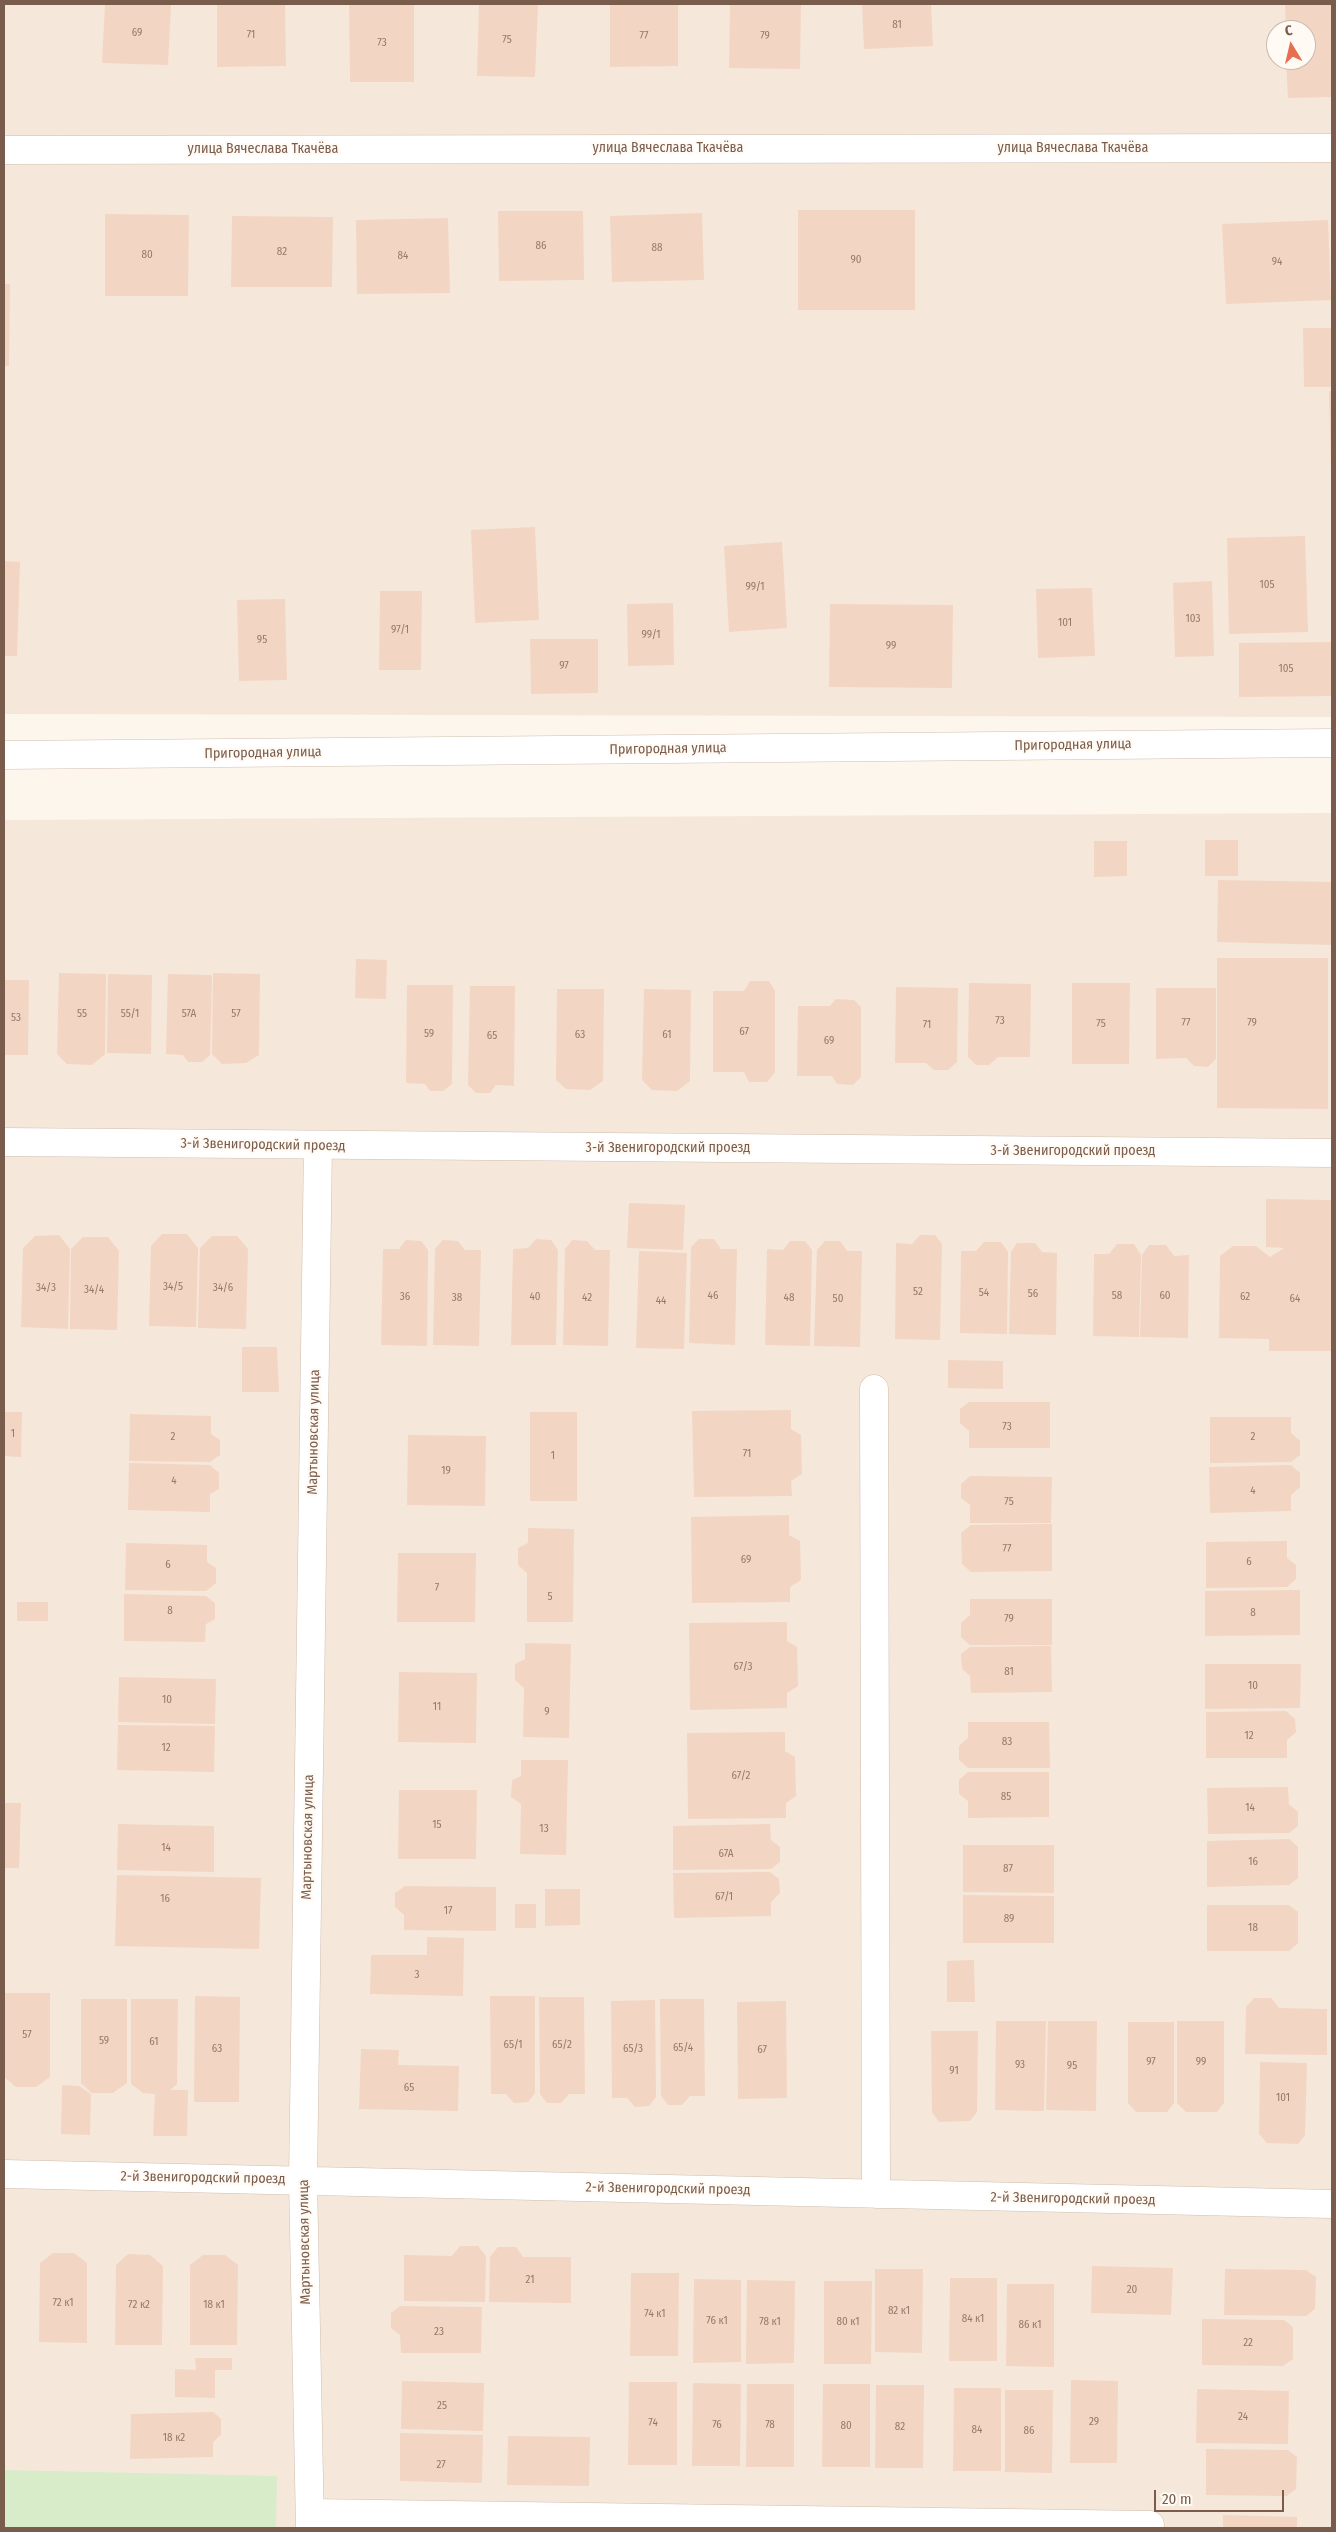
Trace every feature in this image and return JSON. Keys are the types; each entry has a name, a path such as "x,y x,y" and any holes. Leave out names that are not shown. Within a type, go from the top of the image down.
{"street":[{"name":"улица Вячеслава Ткачёва","path":"4,150 1332,148"},
{"name":"Пригородная улица","path":"4,755 1332,742"},
{"name":"3-й Звенигородский проезд","path":"4,1142 1332,1153"},
{"name":"Мартыновская улица","path":"310,2521 304,2180 318,1145"},
{"path":"874,1389 876,2194"},
{"name":"2-й Звенигородский проезд","path":"4,2174 1332,2204"},
{"path":"310,2521 1150,2525"}],"shaded area":[{"path":"4,4 1332,4 1332,717 4,714"},
{"path":"1332,813 1332,2528 4,2528 4,820"}],"green space":[{"path":"4,2470 277,2476 276,2528 4,2528"}],"building":[{"path":"105,4 171,4 168,65 102,63"},
{"path":"217,4 285,4 286,66 217,67"},
{"path":"349,4 414,4 414,82 350,82"},
{"path":"479,4 538,4 535,77 477,76"},
{"path":"730,4 801,4 800,69 729,68"},
{"path":"862,4 931,4 933,46 864,49"},
{"path":"1285,4 1332,4 1332,97 1288,98 1287,70 1316,70 1316,20 1286,20"},
{"path":"610,5 678,5 678,66 610,67"},
{"path":"798,210 915,210 915,310 798,310"},
{"path":"498,211 583,211 584,280 499,281"},
{"path":"702,213 704,280 612,282 610,216"},
{"path":"105,214 189,215 188,296 105,296"},
{"path":"232,216 333,217 332,287 231,287"},
{"path":"448,218 450,293 357,294 356,220"},
{"path":"1328,220 1331,300 1226,304 1222,224"},
{"path":"4,284 10,284 9,366 4,366"},
{"path":"1303,328 1332,328 1332,387 1304,387"},
{"path":"1329,391 1332,391 1332,475 1331,475"},
{"path":"535,527 539,620 475,623 471,530"},
{"path":"1305,536 1308,632 1229,634 1227,538"},
{"path":"782,542 787,628 729,632 724,546"},
{"path":"4,561 20,562 17,656 4,656"},
{"path":"1212,581 1214,656 1175,657 1173,583"},
{"path":"1092,588 1095,656 1038,658 1036,589"},
{"path":"380,591 422,591 421,670 379,670"},
{"path":"285,599 287,680 239,681 237,600"},
{"path":"673,603 674,665 628,666 627,604"},
{"path":"830,604 953,605 952,688 829,687"},
{"path":"530,639 598,639 598,693 531,694"},
{"path":"1332,642 1332,696 1239,697 1239,643"},
{"path":"1205,840 1238,840 1238,876 1205,876"},
{"path":"1094,841 1127,841 1127,876 1094,877"},
{"path":"1218,880 1332,882 1332,945 1217,942"},
{"path":"1217,958 1328,958 1328,1109 1217,1108"},
{"path":"356,959 387,960 386,999 355,998"},
{"path":"59,973 106,974 105,1054 92,1065 67,1064 57,1054"},
{"path":"213,973 260,974 259,1055 246,1063 222,1064 212,1054"},
{"path":"108,974 152,975 151,1054 107,1053"},
{"path":"168,974 212,975 210,1055 202,1062 188,1062 183,1055 166,1054"},
{"path":"4,980 29,980 28,1055 4,1055"},
{"path":"750,981 769,981 775,991 775,1072 767,1082 749,1082 744,1072 713,1072 713,991 744,991"},
{"path":"969,983 1031,984 1030,1057 998,1057 989,1065 976,1065 968,1057"},
{"path":"1072,983 1130,983 1129,1064 1072,1064"},
{"path":"407,985 453,985 452,1084 443,1091 430,1091 425,1084 406,1083"},
{"path":"470,986 515,986 514,1086 496,1085 490,1093 476,1093 468,1085"},
{"path":"896,987 958,988 957,1062 948,1070 934,1070 926,1063 895,1063"},
{"path":"1156,988 1216,988 1216,1059 1208,1067 1194,1066 1186,1058 1156,1059"},
{"path":"557,989 604,989 603,1081 590,1090 566,1089 556,1080"},
{"path":"644,989 691,990 690,1081 677,1091 652,1090 642,1080"},
{"path":"836,999 854,1000 861,1007 861,1077 853,1085 837,1084 832,1076 797,1076 798,1006 830,1006"},
{"path":"1266,1199 1332,1200 1332,1351 1269,1351 1269,1339 1219,1338 1220,1256 1233,1246 1256,1246 1270,1257 1284,1248 1266,1247"},
{"path":"629,1203 685,1205 683,1250 627,1248"},
{"path":"162,1234 187,1234 198,1248 196,1327 149,1326 151,1246"},
{"path":"59,1235 70,1249 68,1329 21,1327 23,1248 35,1236"},
{"path":"920,1235 935,1235 942,1244 940,1340 895,1339 896,1243 912,1244"},
{"path":"212,1236 237,1236 248,1249 246,1329 198,1328 200,1248"},
{"path":"83,1237 108,1237 119,1251 117,1330 70,1329 71,1249"},
{"path":"536,1239 551,1240 558,1250 556,1345 511,1345 513,1249 528,1248"},
{"path":"699,1239 714,1239 721,1249 737,1249 735,1345 689,1343 691,1247"},
{"path":"406,1240 421,1241 428,1250 427,1346 381,1345 383,1249 399,1249"},
{"path":"443,1240 458,1241 465,1250 481,1250 479,1346 433,1345 435,1249"},
{"path":"572,1240 587,1241 595,1250 610,1250 608,1346 563,1345 565,1249"},
{"path":"790,1241 805,1241 812,1250 810,1346 765,1345 767,1249 783,1250"},
{"path":"825,1241 840,1241 847,1251 862,1251 860,1347 814,1346 817,1250"},
{"path":"984,1242 1001,1242 1008,1252 1007,1334 960,1333 961,1251 976,1251"},
{"path":"1017,1243 1035,1243 1042,1252 1057,1253 1056,1335 1009,1334 1011,1252"},
{"path":"1117,1244 1134,1244 1141,1255 1139,1337 1093,1336 1094,1254 1109,1254"},
{"path":"1149,1245 1166,1245 1174,1256 1189,1255 1188,1338 1140,1337 1142,1255"},
{"path":"639,1251 687,1253 684,1349 636,1348"},
{"path":"242,1347 277,1347 279,1392 242,1392"},
{"path":"948,1360 1003,1361 1003,1389 948,1388"},
{"path":"969,1402 1050,1402 1050,1448 969,1448 969,1431 960,1423 960,1409"},
{"path":"791,1410 791,1429 801,1435 802,1474 791,1481 792,1496 694,1497 692,1411"},
{"path":"4,1412 22,1412 21,1457 4,1456"},
{"path":"530,1412 577,1412 577,1501 530,1501"},
{"path":"130,1414 211,1416 211,1434 220,1440 220,1455 210,1462 129,1461"},
{"path":"1210,1417 1291,1417 1291,1433 1300,1441 1300,1455 1291,1462 1210,1463"},
{"path":"408,1435 486,1436 485,1506 407,1505"},
{"path":"129,1463 210,1465 219,1473 219,1489 210,1494 210,1512 128,1510"},
{"path":"1291,1465 1300,1473 1300,1487 1291,1495 1291,1511 1210,1513 1209,1467"},
{"path":"970,1476 1052,1477 1051,1523 970,1523 970,1505 961,1498 961,1484"},
{"path":"789,1515 789,1535 800,1541 801,1580 790,1587 790,1602 692,1603 691,1517"},
{"path":"1052,1524 1052,1571 971,1572 962,1564 961,1533 971,1525"},
{"path":"528,1528 574,1529 573,1622 527,1622 527,1573 518,1565 518,1548 528,1543"},
{"path":"1287,1541 1287,1558 1296,1565 1296,1579 1287,1587 1206,1588 1206,1542"},
{"path":"126,1543 207,1545 207,1562 216,1568 216,1583 206,1591 125,1590"},
{"path":"398,1553 476,1553 475,1622 397,1622"},
{"path":"1300,1590 1300,1635 1205,1636 1205,1591"},
{"path":"124,1594 206,1596 215,1603 215,1619 206,1624 205,1642 124,1641"},
{"path":"970,1599 1052,1599 1052,1645 970,1645 961,1637 961,1623 970,1615"},
{"path":"17,1602 48,1602 48,1621 17,1621"},
{"path":"787,1622 787,1641 797,1647 798,1686 787,1693 787,1708 690,1710 689,1623"},
{"path":"525,1643 571,1644 569,1738 523,1737 524,1688 515,1680 515,1664 525,1659"},
{"path":"1051,1646 1052,1692 971,1693 970,1676 962,1669 961,1654 970,1647"},
{"path":"1205,1664 1301,1664 1300,1708 1205,1709"},
{"path":"399,1672 477,1673 476,1743 398,1742"},
{"path":"119,1677 216,1679 215,1724 118,1722"},
{"path":"1286,1711 1295,1719 1296,1732 1287,1740 1287,1758 1206,1758 1206,1712"},
{"path":"968,1722 1049,1722 1050,1768 968,1768 959,1760 959,1746 968,1738"},
{"path":"118,1725 215,1726 214,1772 117,1770"},
{"path":"785,1732 785,1751 795,1757 796,1796 786,1803 786,1818 688,1819 687,1733"},
{"path":"521,1760 568,1760 566,1855 520,1854 521,1804 511,1797 512,1780 521,1776"},
{"path":"968,1772 1049,1772 1049,1817 968,1818 968,1801 959,1794 959,1780"},
{"path":"1288,1787 1289,1804 1298,1812 1298,1826 1289,1833 1208,1834 1207,1788"},
{"path":"399,1790 477,1790 476,1859 398,1859"},
{"path":"4,1803 21,1803 19,1868 4,1868"},
{"path":"118,1824 214,1826 214,1872 117,1870"},
{"path":"770,1824 771,1840 780,1847 780,1862 771,1869 673,1870 673,1826"},
{"path":"1289,1839 1298,1847 1298,1878 1289,1885 1207,1887 1207,1841"},
{"path":"963,1845 1054,1845 1054,1893 963,1892"},
{"path":"770,1872 779,1879 780,1893 771,1902 771,1916 674,1918 673,1873"},
{"path":"117,1875 261,1878 259,1949 115,1946"},
{"path":"405,1886 496,1887 496,1931 404,1930 404,1915 395,1907 395,1893"},
{"path":"545,1889 580,1889 580,1925 545,1926"},
{"path":"963,1895 1054,1896 1054,1943 963,1943"},
{"path":"515,1904 536,1904 536,1928 515,1928"},
{"path":"1207,1905 1289,1905 1298,1912 1298,1943 1289,1951 1207,1951"},
{"path":"427,1937 464,1938 463,1996 370,1994 371,1955 427,1955"},
{"path":"974,1960 975,2002 947,2002 947,1961"},
{"path":"4,1993 50,1993 50,2077 36,2087 16,2087 4,2077"},
{"path":"195,1996 240,1997 239,2102 194,2102"},
{"path":"490,1996 535,1996 535,2093 528,2102 514,2103 506,2094 491,2094"},
{"path":"539,1997 584,1997 585,2094 569,2094 561,2103 547,2103 540,2094"},
{"path":"1254,1998 1271,1998 1279,2008 1327,2009 1327,2055 1245,2054 1246,2007"},
{"path":"81,1999 127,1999 127,2083 113,2093 92,2093 81,2083"},
{"path":"131,1999 178,1999 177,2084 170,2090 188,2090 187,2136 153,2136 155,2094 143,2093 131,2084"},
{"path":"660,1999 704,1999 705,2096 690,2096 682,2105 668,2105 661,2096"},
{"path":"655,2000 656,2097 649,2106 635,2107 627,2098 612,2098 611,2001"},
{"path":"786,2001 787,2098 738,2099 737,2002"},
{"path":"996,2021 1046,2021 1044,2111 995,2110"},
{"path":"1048,2021 1097,2021 1096,2111 1046,2110"},
{"path":"1177,2021 1224,2021 1224,2103 1217,2112 1186,2112 1177,2103"},
{"path":"1128,2022 1174,2022 1174,2103 1167,2112 1136,2112 1128,2103"},
{"path":"931,2031 978,2031 977,2112 970,2121 939,2122 932,2112"},
{"path":"361,2049 399,2050 398,2065 459,2066 458,2111 359,2109"},
{"path":"1260,2062 1307,2063 1305,2135 1298,2144 1267,2143 1259,2134"},
{"path":"62,2085 79,2086 91,2094 90,2135 61,2134"},
{"path":"460,2246 478,2246 486,2256 485,2302 404,2301 404,2255 452,2256"},
{"path":"498,2247 516,2247 523,2257 571,2257 571,2303 489,2302 490,2257"},
{"path":"53,2253 74,2253 87,2263 87,2343 39,2342 40,2263"},
{"path":"128,2254 150,2255 163,2266 162,2345 115,2345 116,2265"},
{"path":"203,2255 225,2255 238,2265 237,2345 190,2345 190,2265"},
{"path":"1092,2266 1173,2268 1171,2315 1091,2313"},
{"path":"875,2269 923,2269 922,2353 875,2352"},
{"path":"1225,2269 1306,2270 1316,2277 1315,2309 1306,2316 1224,2315"},
{"path":"631,2273 679,2273 678,2356 630,2356"},
{"path":"950,2278 997,2278 997,2361 949,2361"},
{"path":"694,2279 741,2280 741,2362 693,2363"},
{"path":"747,2280 795,2281 794,2363 746,2364"},
{"path":"824,2281 872,2281 871,2364 824,2364"},
{"path":"1007,2284 1054,2284 1054,2367 1006,2366"},
{"path":"400,2306 482,2307 481,2353 401,2353 400,2335 391,2328 391,2313"},
{"path":"1202,2319 1284,2320 1293,2327 1293,2359 1283,2366 1202,2365"},
{"path":"195,2358 232,2358 232,2370 215,2370 215,2398 175,2397 175,2369 196,2370"},
{"path":"1071,2380 1118,2381 1117,2463 1070,2463"},
{"path":"402,2381 484,2383 483,2431 401,2429"},
{"path":"629,2382 677,2382 677,2465 628,2465"},
{"path":"693,2383 741,2384 740,2466 692,2466"},
{"path":"747,2384 794,2384 794,2467 746,2467"},
{"path":"823,2384 870,2384 870,2467 822,2467"},
{"path":"876,2385 924,2385 923,2468 875,2468"},
{"path":"954,2388 1001,2388 1001,2471 953,2471"},
{"path":"1197,2389 1289,2391 1288,2444 1196,2443"},
{"path":"1005,2390 1053,2390 1052,2473 1005,2472"},
{"path":"213,2412 221,2419 221,2435 213,2442 213,2457 130,2459 131,2414"},
{"path":"400,2433 483,2435 482,2483 400,2481"},
{"path":"508,2436 590,2437 589,2486 507,2485"},
{"path":"1206,2449 1288,2450 1297,2457 1296,2489 1287,2496 1206,2495"},
{"path":"1223,2515 1297,2517 1297,2528 1223,2528"}]}
